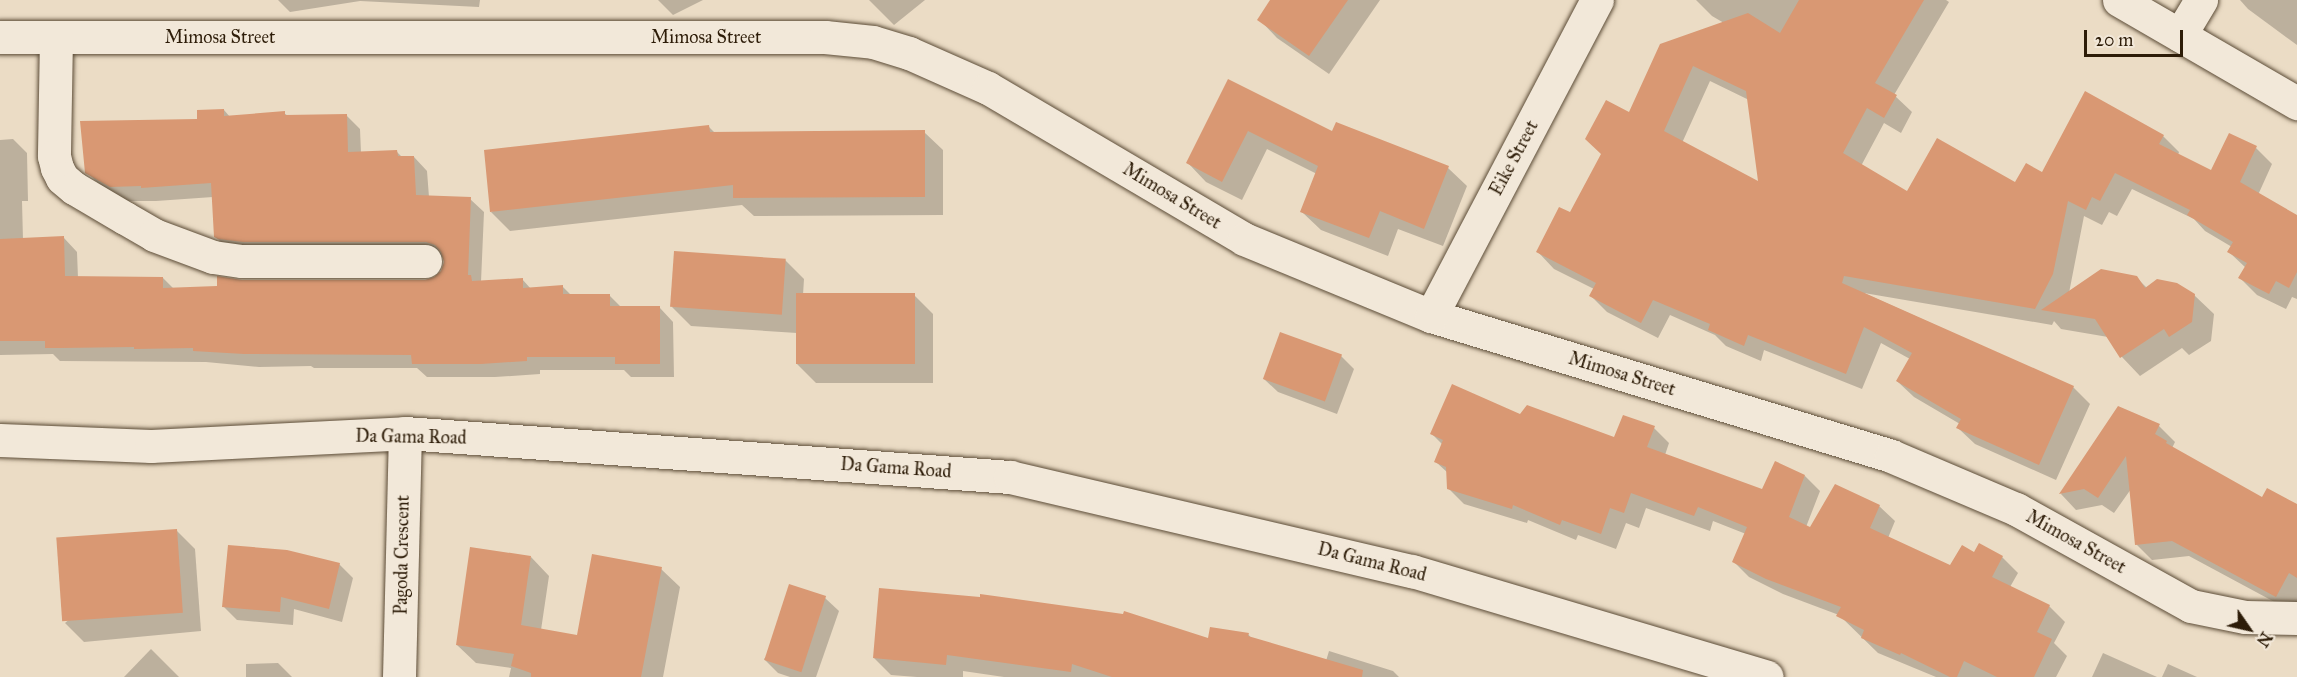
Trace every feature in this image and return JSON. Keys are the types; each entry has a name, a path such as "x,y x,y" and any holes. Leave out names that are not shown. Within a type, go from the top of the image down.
{"street":[{"name":"Eike Street","path":"1431,316 1597,0"},
{"path":"2119,0 2297,103"},
{"path":"2180,35 2201,0"},
{"name":"Mimosa Street","path":"0,37 825,37 873,42 909,53 988,88 1244,239 1431,316 1891,456 2016,509 2191,606 2245,617 2297,618"},
{"path":"56,37 54,156 62,178 74,188 154,235 213,257 242,261 425,261"},
{"name":"Da Gama Road","path":"0,440 152,446 405,433 1010,477 1412,571 1767,677"},
{"name":"Pagoda Crescent","path":"399,677 405,433"}],"building":[{"path":"1270,0 1348,0 1309,56 1257,20"},
{"path":"1799,0 1924,0 1875,83 1897,95 1884,118 1867,108 1843,153 1907,191 1937,138 2015,182 2026,163 2042,172 2085,91 2164,135 2159,144 2211,170 2229,133 2257,146 2240,182 2297,215 2297,272 2289,288 2276,281 2269,294 2238,278 2247,263 2227,252 2233,242 2187,215 2190,210 2115,173 2100,201 2092,197 2086,210 2068,201 2053,274 2035,309 1844,276 1842,283 2074,386 2039,465 1956,428 1961,419 1896,381 1912,353 1864,327 1846,374 1748,335 1744,346 1708,330 1710,324 1653,300 1641,323 1589,296 1596,283 1536,252 1559,207 1570,212 1601,154 1585,139 1606,100 1629,112 1660,44 1748,13 1780,33","holes":["1693,66 1746,91 1758,181 1664,131"]},
{"path":"1228,79 1332,131 1336,122 1449,166 1424,229 1380,211 1369,238 1300,212 1318,166 1248,131 1222,182 1186,163"},
{"path":"224,109 224,116 285,111 285,115 347,114 348,152 397,150 398,156 414,156 416,195 471,197 468,275 471,275 472,281 523,278 523,288 563,285 563,294 610,294 610,306 660,306 660,364 615,364 615,357 527,357 527,361 481,364 412,364 411,355 244,354 193,351 193,348 45,348 45,341 0,341 0,239 64,236 65,276 163,277 163,288 217,286 217,276 242,280 425,280 441,271 444,262 441,252 435,245 426,242 243,242 218,239 214,237 211,183 141,188 141,186 110,187 85,173 80,121 197,119 197,110"},
{"path":"709,125 710,132 925,130 925,197 733,198 733,185 490,212 484,150"},
{"path":"674,251 786,259 782,315 670,307"},
{"path":"2101,269 2137,276 2145,288 2157,279 2177,283 2195,294 2192,322 2169,337 2164,329 2120,358 2095,319 2041,310"},
{"path":"796,293 915,293 915,364 796,364"},
{"path":"1280,332 1342,355 1325,402 1263,379"},
{"path":"1452,384 1520,414 1527,405 1614,437 1623,415 1655,426 1647,447 1762,489 1775,461 1805,475 1789,517 1810,527 1835,484 1880,505 1870,528 1950,565 1962,545 1974,552 1979,543 2003,556 1992,577 2050,605 2037,632 2052,639 2034,677 1997,677 1964,661 1957,677 1950,677 1901,653 1900,655 1861,638 1864,630 1836,616 1841,607 1766,579 1732,562 1747,527 1698,507 1694,516 1631,493 1624,513 1610,508 1601,534 1562,520 1560,525 1513,505 1512,509 1447,489 1446,467 1434,462 1443,440 1430,434"},
{"path":"2118,406 2160,424 2155,434 2167,441 2166,443 2262,497 2267,488 2297,504 2297,578 2289,573 2276,597 2172,541 2135,545 2126,456 2098,498 2084,489 2059,494"},
{"path":"177,529 183,613 62,621 56,537"},
{"path":"228,545 287,550 340,563 329,609 281,597 280,612 222,607"},
{"path":"470,547 531,556 521,625 577,635 592,554 662,567 641,677 531,677 531,673 511,666 514,654 456,645"},
{"path":"789,584 826,596 801,672 764,660"},
{"path":"879,588 980,597 980,594 1123,614 1124,611 1208,638 1210,627 1249,633 1248,636 1363,670 1362,677 1112,677 1072,664 1071,672 947,655 946,665 873,658"}]}
